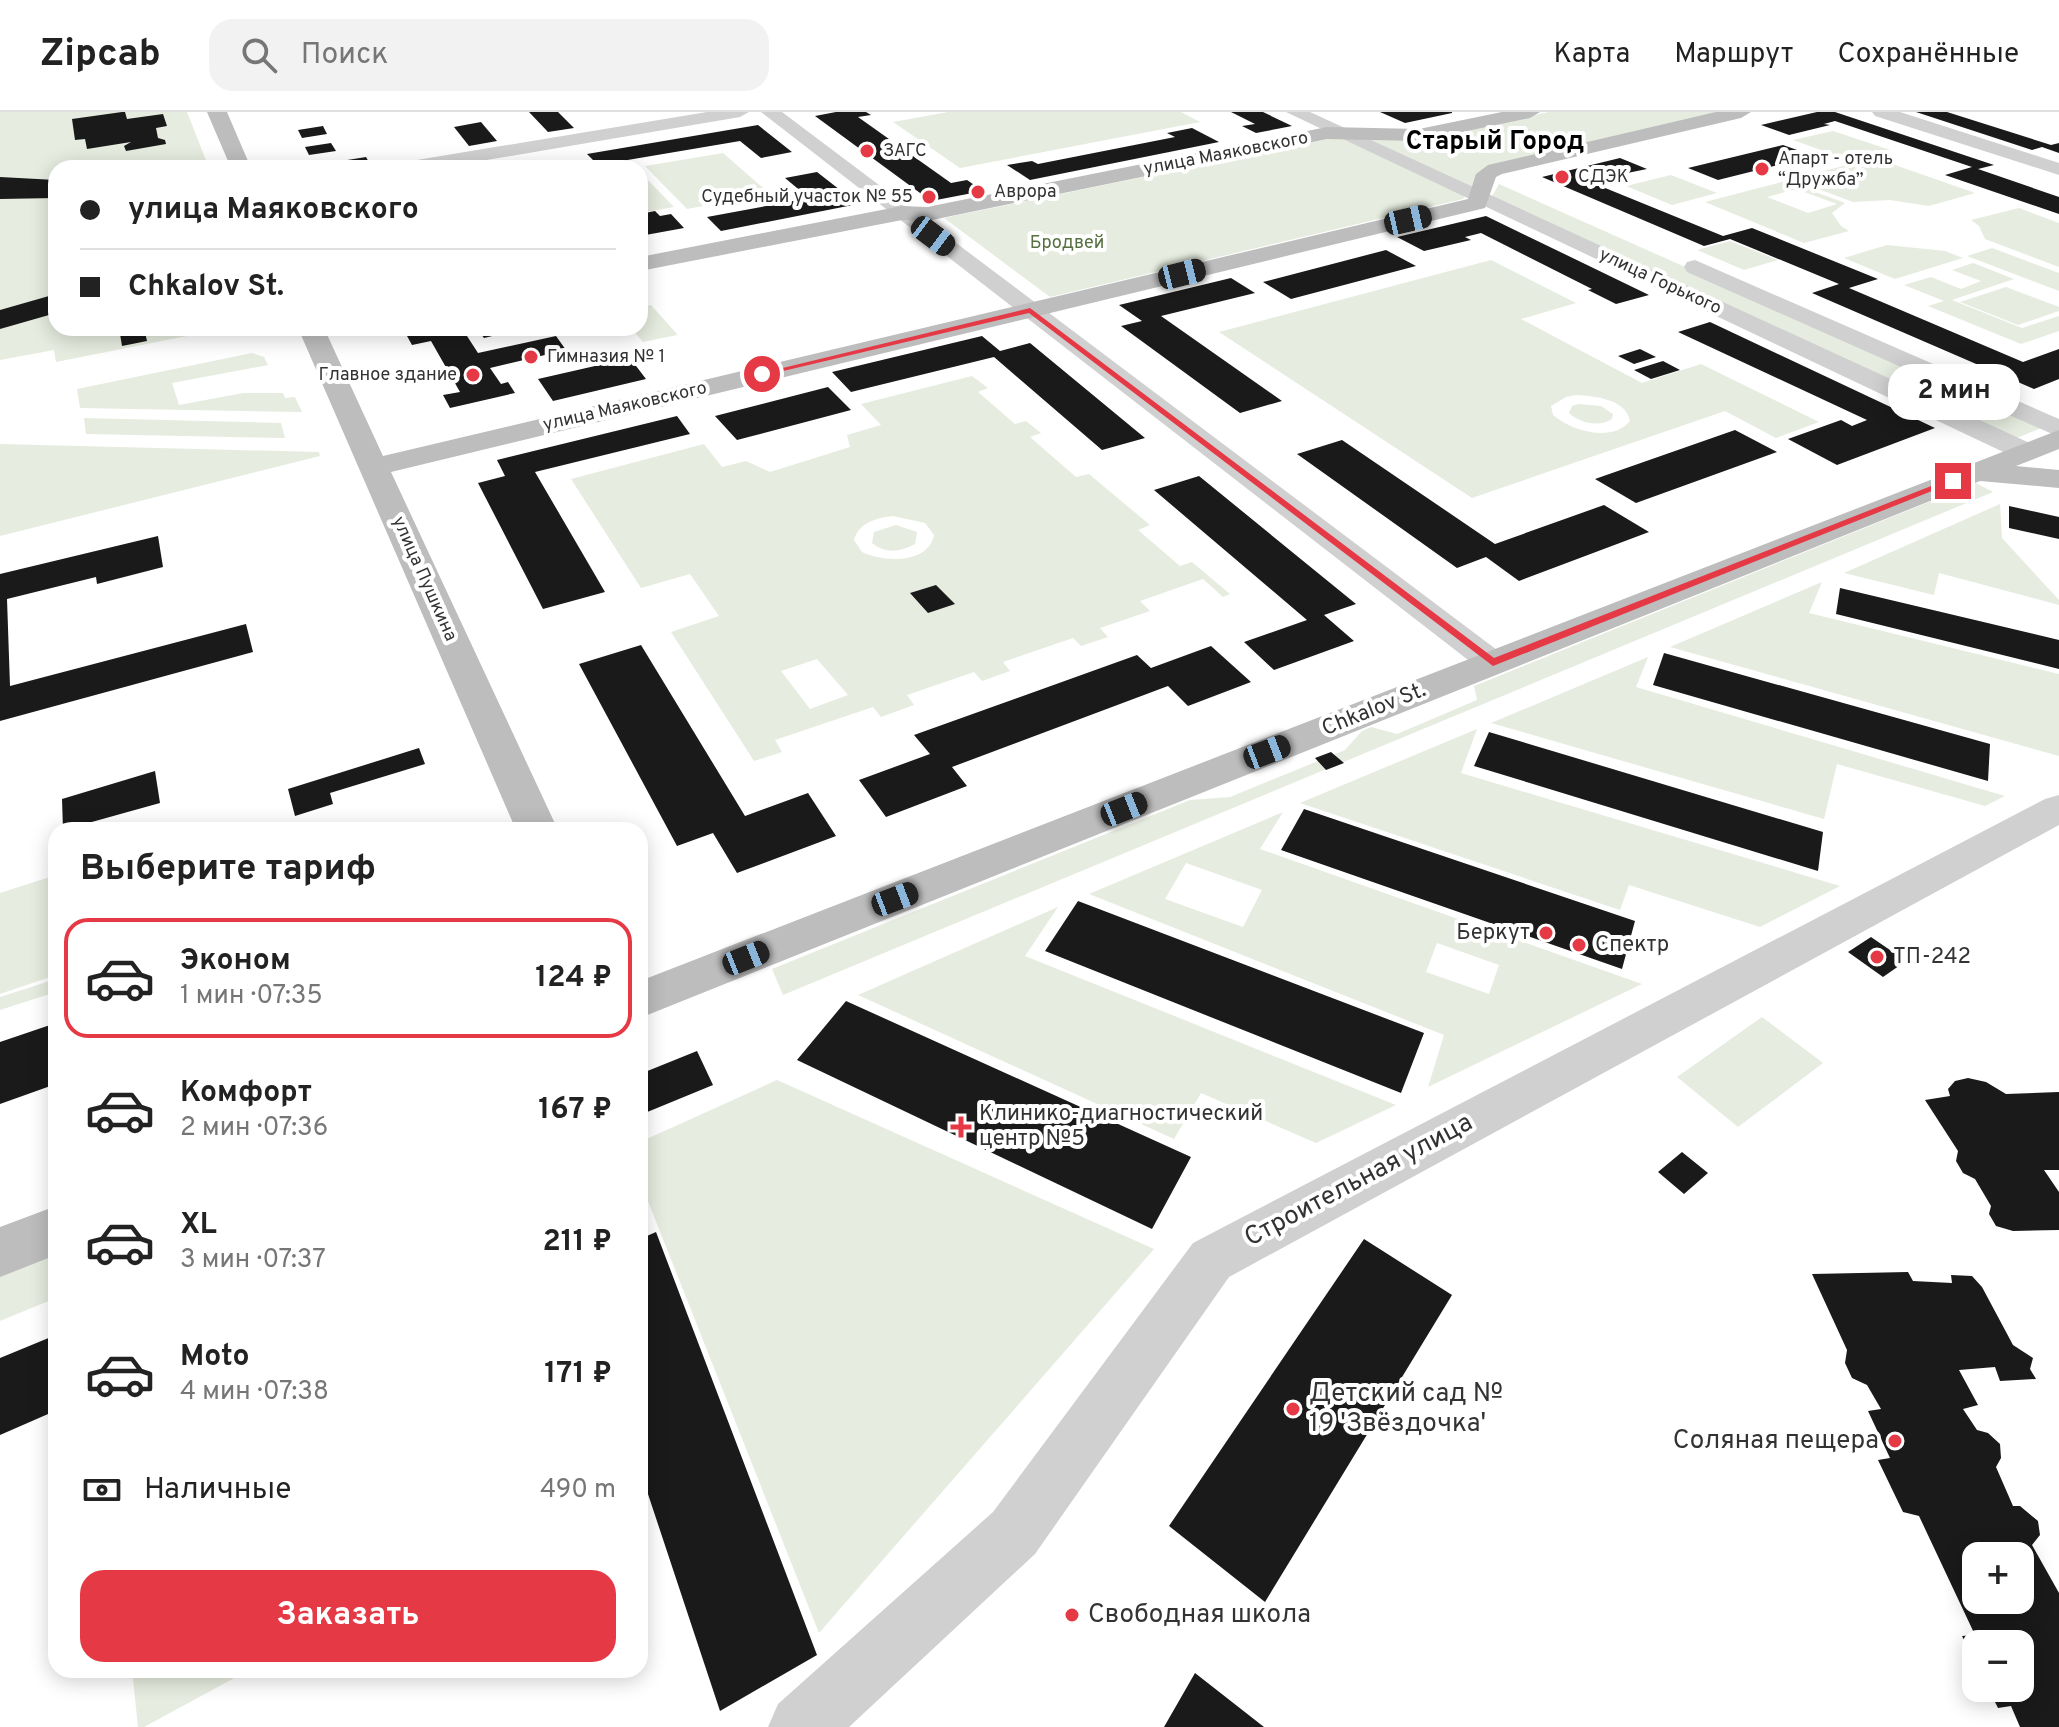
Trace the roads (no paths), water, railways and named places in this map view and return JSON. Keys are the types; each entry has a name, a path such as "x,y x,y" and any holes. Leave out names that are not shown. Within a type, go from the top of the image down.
{"street":[{"path":"217,112 238,160"},
{"path":"453,160 740,112"},
{"path":"770,112 1493,663"},
{"name":"улица Горького","path":"1295,112 1348,125 1479,180 2026,452"},
{"name":"улица Маяковского","path":"648,262 902,213 927,214 1327,133 1348,125 1399,135 1419,135 1530,112"},
{"name":"улица Маяковского","path":"374,467 1477,203 1479,180 1495,169 1741,112"},
{"path":"1881,112 2059,169"},
{"path":"1399,135 1439,153"},
{"name":"улица Горького","path":"1479,180 1512,185"},
{"name":"улица Горького","path":"1679,260 2059,429"},
{"name":"улица Пушкина","path":"317,336 533,822"},
{"name":"Chkalov St.","path":"648,997 2059,439"},
{"path":"2026,452 2059,466"},
{"path":"1974,473 2059,479"},
{"name":"Строительная улица","path":"801,1727 1014,1533 1211,1260 2059,808"},
{"path":"0,1252 48,1233"}],"place":[{"name":"ЗАГС","path":"867,151"},
{"name":"Апарт - отель “Дружба”","path":"1762,169"},
{"name":"СДЭК","path":"1562,177"},
{"name":"Аврора","path":"978,192"},
{"name":"Судебный участок № 55","path":"929,197"},
{"name":"Гимназия № 1","path":"531,357"},
{"name":"Главное здание","path":"473,375"},
{"name":"Беркут","path":"1546,933"},
{"name":"Спектр","path":"1579,945"},
{"name":"ТП-242","path":"1877,957"},
{"name":"Клинико-диагностический центр №5","path":"961,1127"},
{"name":"Детский сад № 19 'Звёздочка'","path":"1293,1409"},
{"name":"Соляная пещера","path":"1895,1441"},
{"name":"Свободная школа","path":"1072,1615"}],"district":[{"name":"Старый Город","path":"1495,142"}],"park label":[{"name":"Бродвей","path":"1067,243"}]}
